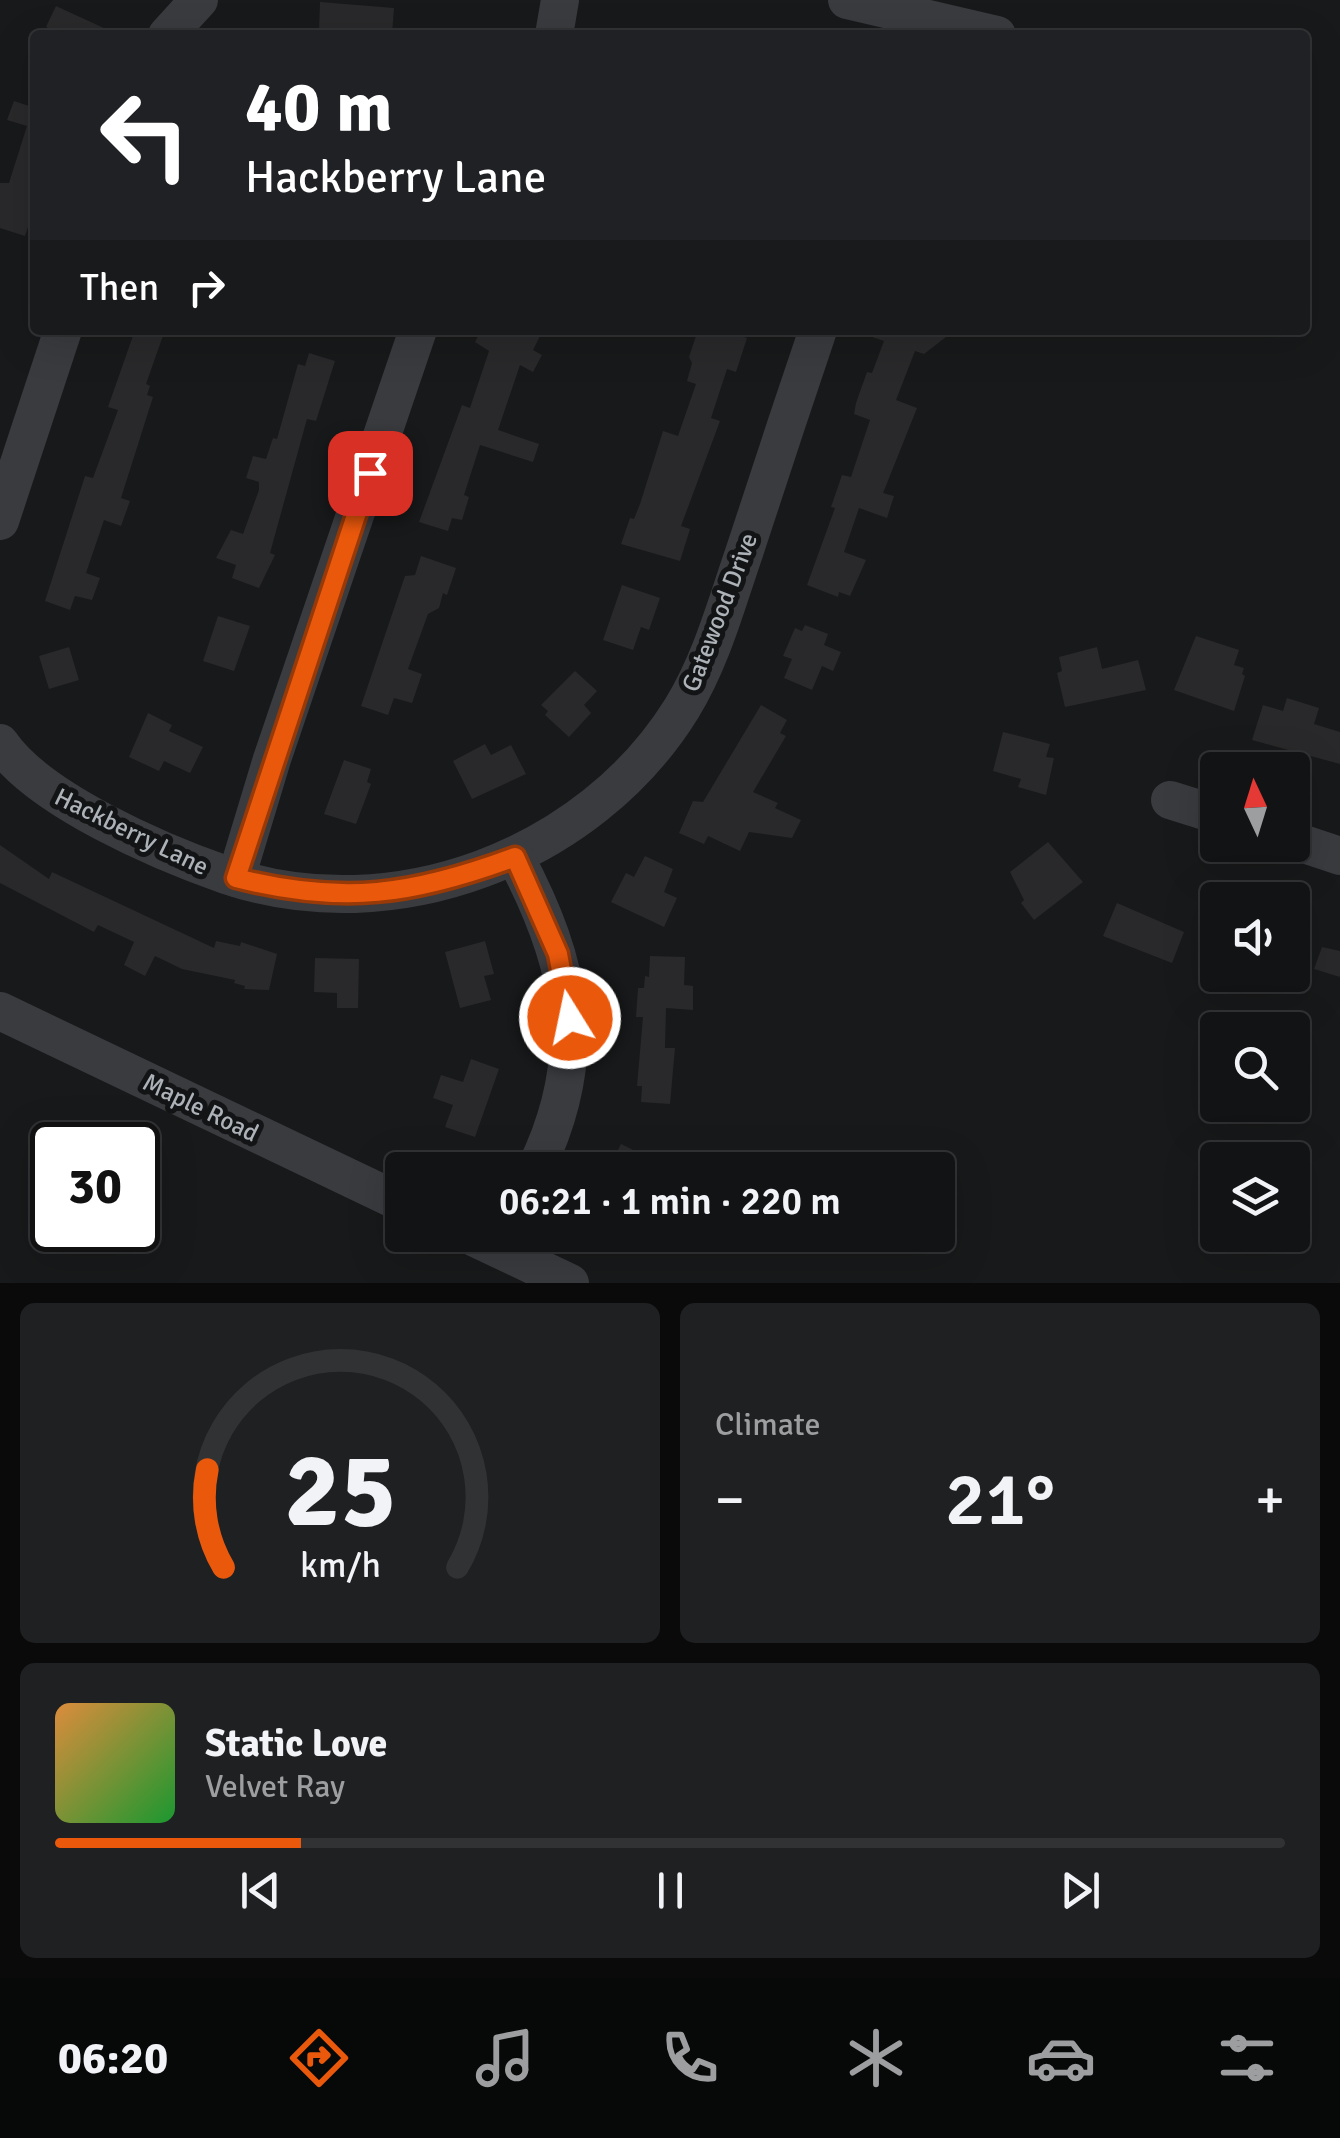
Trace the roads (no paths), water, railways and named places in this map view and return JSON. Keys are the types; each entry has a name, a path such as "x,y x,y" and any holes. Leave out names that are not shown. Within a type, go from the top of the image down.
{"street":[{"path":"172,30 199,0"},
{"path":"555,30 560,0"},
{"path":"847,0 915,25 956,30"},
{"path":"0,521 61,335"},
{"path":"236,878 272,759 416,335"},
{"name":"Gatewood Drive","path":"515,857 592,809 650,751 683,706 718,628 816,335"},
{"name":"Hackberry Lane","path":"0,744 12,762 44,788 183,860 236,878 330,896 388,892 456,879 515,857"},
{"path":"1170,800 1200,809"},
{"path":"1310,846 1340,856"},
{"path":"515,857 558,954 570,1018 570,1071 544,1152"},
{"name":"Maple Road","path":"0,1010 385,1195"},
{"path":"514,1252 570,1283"}]}
